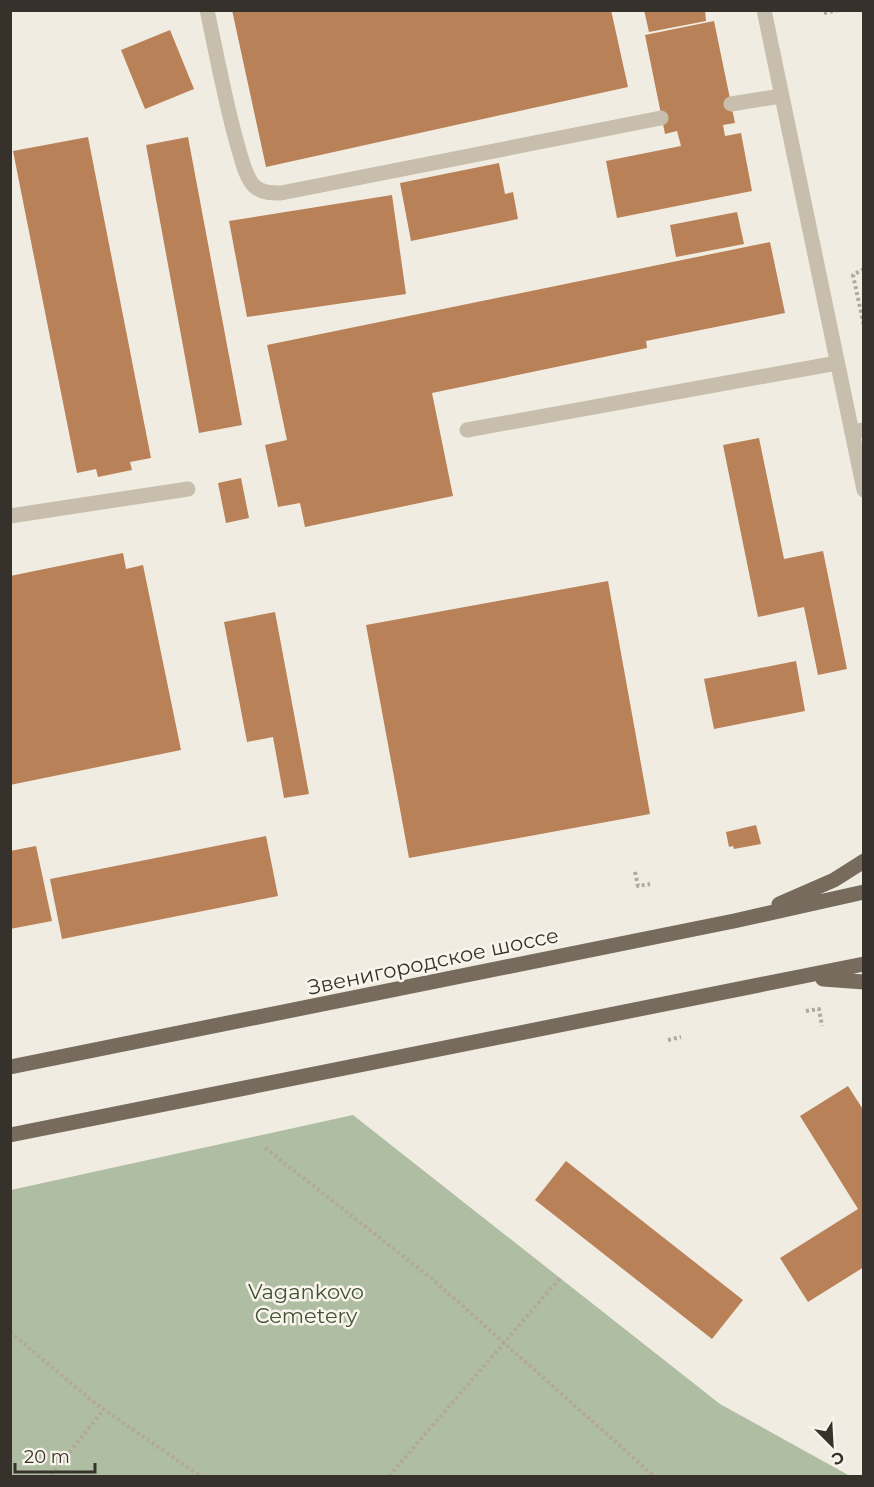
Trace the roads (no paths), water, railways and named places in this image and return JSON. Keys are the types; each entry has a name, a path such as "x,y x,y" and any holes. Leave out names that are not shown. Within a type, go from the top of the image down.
{"main road":[{"path":"734,921 834,880 864,861"},
{"name":"Звенигородское шоссе","path":"10,1067 734,921 864,892"},
{"path":"10,1135 864,964"},
{"path":"775,981 816,978 864,981"}],"street":[{"path":"207,10 228,113 241,158 255,186 265,192 280,193 661,118"},
{"path":"764,10 837,363 858,431 864,490"},
{"path":"731,104 781,96"},
{"path":"467,430 837,363"},
{"path":"10,516 188,489"}],"park label":[{"name":"Vagankovo Cemetery","path":"306,1303"}]}
